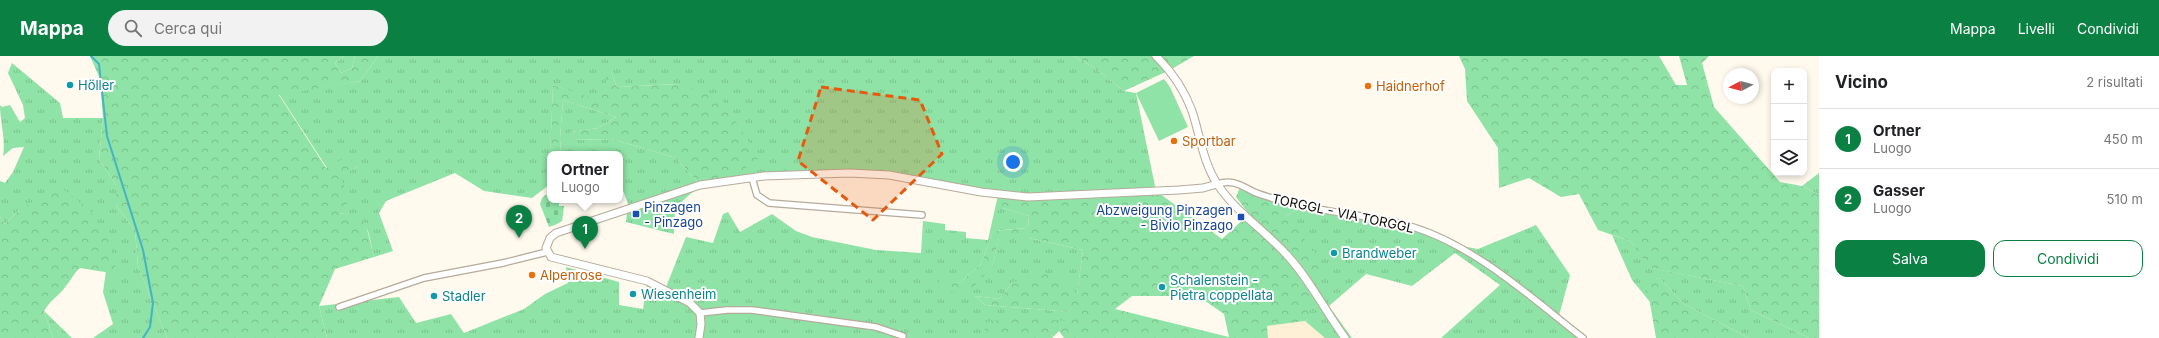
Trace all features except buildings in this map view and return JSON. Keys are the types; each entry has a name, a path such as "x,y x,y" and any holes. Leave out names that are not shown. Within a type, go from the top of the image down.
{"street":[{"path":"1156,56 1170,70 1186,96 1208,165 1217,184 1229,200 1286,254 1308,283 1345,338"},
{"path":"698,338 701,324 700,313 690,303 654,284 549,256 547,252 548,241 556,234 700,184 752,178 842,173 889,175 981,192 1028,197 1179,190 1203,188 1217,184"},
{"path":"752,178 757,195 769,203 922,215"},
{"name":"TORGGL - VIA TORGGL","path":"1217,184 1226,181 1236,182 1265,196 1291,204 1414,228 1451,244 1482,262 1583,338"},
{"path":"339,307 424,278 503,263 547,252"},
{"path":"700,313 726,310 752,310 876,327 903,336"}],"highlighted area":[{"path":"821,87 920,100 942,154 873,220 798,161"}],"shaded area":[{"path":"1305,321 1325,338 1268,338 1267,326"}],"green space":[{"path":"90,56 344,56 335,63 341,73 352,68 355,56 378,56 360,81 279,95 326,168 347,157 359,166 339,176 351,198 339,213 356,216 366,225 374,257 335,269 319,306 327,338 167,338 138,266 135,231 116,205 116,185 99,159 103,118 100,79"},
{"path":"344,56 355,56 352,68 341,73 335,63"},
{"path":"378,56 1073,56 1095,68 1124,91 1136,93 1156,191 1003,208 1029,216 1028,228 993,231 981,264 959,283 962,294 993,264 999,237 1029,238 1083,250 1077,295 1013,282 999,299 975,296 985,305 1071,312 1069,322 1043,321 1034,338 327,338 319,306 399,297 416,323 451,314 464,333 524,309 545,294 568,283 566,267 619,282 619,305 643,309 648,279 666,287 686,237 713,243 723,214 728,212 740,232 772,214 796,231 812,237 876,250 921,253 923,221 945,224 945,230 966,232 966,238 988,240 998,195 889,175 729,180 678,84 617,87 611,72 606,73 606,90 594,100 553,85 550,151 547,151 547,187 532,198 484,191 455,173 386,201 379,213 393,251 374,257 366,226 357,218 339,213 338,176 359,166 327,168 279,94 360,81"},
{"path":"1073,56 1194,56 1170,70 1124,91 1095,68"},
{"path":"1459,56 1659,56 1676,85 1687,85 1679,56 1709,56 1702,63 1714,107 1771,172 1771,176 1775,176 1780,182 1802,186 1819,195 1819,338 1809,338 1751,310 1743,286 1650,268 1630,241 1598,230 1579,194 1561,197 1529,178 1499,188 1498,148 1467,101 1465,69"},
{"path":"12,63 60,103 63,118 103,118 99,159 116,185 116,205 135,231 138,266 167,338 93,338 113,324 103,292 106,271 116,273 19,210 5,224 0,217 0,181 5,183 13,172 24,147 13,148 3,156 4,143 0,105 2,107 10,105 20,122 25,118 23,105 8,73"},
{"path":"606,72 611,72 617,87 678,84 720,97 759,158 729,180 700,185 676,158 612,139 570,140 570,132 598,128 616,117 563,100 560,138 561,151 550,151 553,85 594,99 606,90"},
{"path":"1164,79 1170,87 1188,127 1159,141 1136,93"},
{"path":"563,100 616,117 598,128 571,132 570,140 612,139 676,158 700,185 675,208 674,234 626,222 628,204 623,190 623,151 561,151 560,138"},
{"path":"1819,173 1819,195 1802,186"},
{"path":"1241,185 1254,192 1303,206 1286,216 1322,261 1308,319 1305,321 1267,326 1268,338 1064,338 1059,331 1052,338 1034,338 985,331 984,323 1009,318 1069,321 1070,312 985,305 975,296 999,299 1013,282 1043,273 1061,276 1077,294 1083,250 1029,238 999,238 993,264 977,284 962,294 938,290 939,278 959,283 981,264 993,231 1028,228 1029,216 1003,208 998,195 1156,191 1222,239 1249,214 1236,197","holes":["1132,296 1198,296 1224,314 1229,337 1115,309"]},
{"path":"59,186 90,210 109,242 117,274 80,268 74,274 44,311 53,338 0,338 0,217 5,224 19,210"},
{"path":"547,195 547,203 559,203 559,206 564,206 562,221 549,227 540,204 542,198"},
{"path":"1303,206 1414,228 1451,244 1478,249 1536,225 1570,275 1558,319 1583,338 1441,338 1500,285 1455,253 1412,286 1366,274 1329,306 1352,338 1325,338 1305,321 1308,319 1286,216"},
{"path":"1612,235 1630,241 1651,268 1743,286 1751,310 1809,338 1749,338 1684,304 1659,278 1647,281 1650,302 1632,280"},
{"path":"1659,278 1684,304 1749,338 1656,338 1646,280"},
{"path":"44,311 72,338 53,338"}],"waterway":[{"path":"91,56 99,64 107,136 143,250 153,303 150,327 143,338"}],"place":[{"name":"Höller","path":"70,85"},
{"name":"Haidnerhof","path":"1368,86"},
{"name":"Sportbar","path":"1174,141"},
{"name":"Pinzagen - Pinzago","path":"636,214"},
{"name":"Abzweigung Pinzagen - Bivio Pinzago","path":"1241,217"},
{"name":"Gasser","path":"519,238"},
{"name":"Ortner","path":"585,249"},
{"name":"Brandweber","path":"1334,253"},
{"name":"Alpenrose","path":"532,275"},
{"name":"Schalenstein - Pietra coppellata","path":"1162,287"},
{"name":"Wiesenheim","path":"633,294"},
{"name":"Stadler","path":"434,296"}]}
